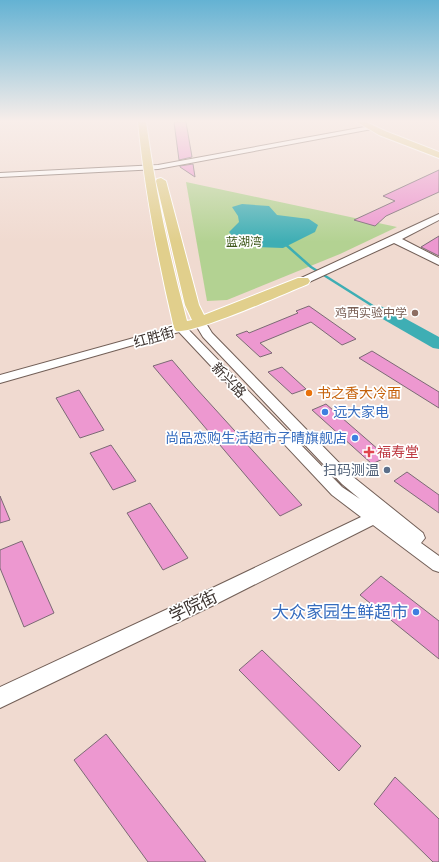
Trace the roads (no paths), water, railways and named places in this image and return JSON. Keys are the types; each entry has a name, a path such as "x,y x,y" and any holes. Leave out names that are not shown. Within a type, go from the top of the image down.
{"main road":[{"name":"新兴路","path":"154,165 192,305 200,322"},
{"name":"新兴路","path":"154,165 166,266 182,328"},
{"name":"红胜街","path":"182,328 303,281"}],"street":[{"path":"0,175 154,165 169,162"},
{"path":"303,281 439,217"},
{"path":"394,239 439,262"},
{"name":"新兴路","path":"200,322 207,335 380,515 439,565"},
{"name":"新兴路","path":"182,328 194,343 337,491 380,515 439,556"},
{"name":"红胜街","path":"0,379 182,328"},
{"name":"学院街","path":"0,698 380,515"}],"water":[{"name":"蓝湖湾","path":"242,204 269,206 277,215 309,219 318,225 315,232 283,248 256,247 235,239 229,232 239,222 238,216 232,207"}],"waterway":[{"path":"284,243 311,267 376,308"},
{"path":"374,307 380,311"},
{"path":"380,311 439,344"}],"place":[{"name":"鸡西实验中学","path":"415,313"},
{"name":"书之香大冷面","path":"309,393"},
{"name":"远大家电","path":"325,412"},
{"name":"尚品恋购生活超市子晴旗舰店","path":"355,438"},
{"name":"福寿堂","path":"369,452"},
{"name":"扫码测温","path":"387,470"},
{"name":"大众家园生鲜超市","path":"416,612"}]}
